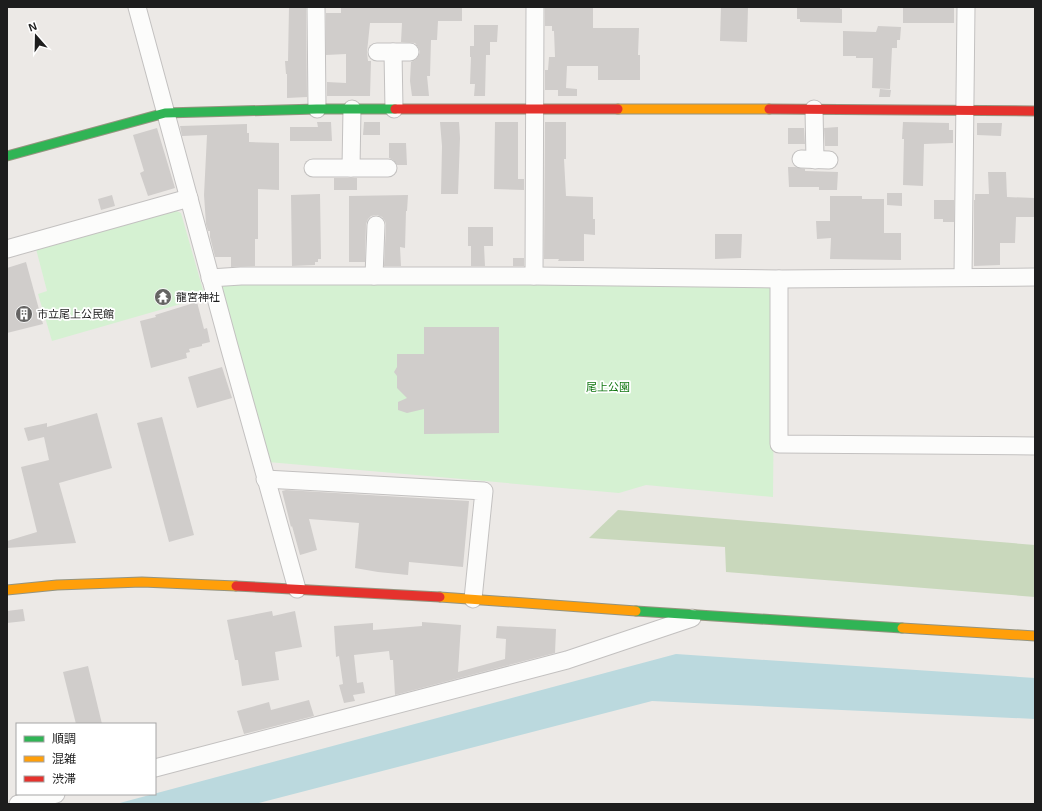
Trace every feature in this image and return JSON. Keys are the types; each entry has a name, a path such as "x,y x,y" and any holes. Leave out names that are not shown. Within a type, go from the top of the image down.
{"street":[{"path":"137,7 210,278 297,589"},
{"path":"316,7 317,109"},
{"path":"534,276 536,7"},
{"path":"963,277 966,7"},
{"path":"394,52 394,109"},
{"path":"7,156 166,112 203,113 317,109 536,108 1035,111"},
{"path":"351,168 352,109"},
{"path":"814,109 815,160"},
{"path":"313,168 388,168"},
{"path":"7,249 189,198"},
{"path":"374,276 376,225"},
{"path":"210,278 241,276 534,276 779,279 1035,277"},
{"path":"779,279 779,444 1035,446"},
{"path":"265,478 484,491 473,600"},
{"path":"7,590 56,585 142,582 297,589 699,616 1035,636"},
{"path":"156,768 567,660 699,616"},
{"path":"18,804 52,795"}],"green space":[{"path":"170,208 181,213 205,297 52,341 38,294 47,291 35,245"},
{"name":"尾上公園","path":"775,282 773,497 646,485 619,493 268,462 221,285"},
{"path":"618,510 1035,545 1035,597 726,572 725,547 589,538"}],"water":[{"path":"676,654 1035,678 1035,719 652,701 255,804 116,804 150,795 156,795 156,793"}],"building":[{"path":"289,7 306,7 307,97 287,98 287,74 285,61 288,61"},
{"path":"341,7 462,7 462,21 438,21 437,40 431,40 430,76 427,76 429,96 412,96 410,81 411,62 418,57 420,52 415,43 401,42 402,23 370,23 367,52 368,61 371,61 370,96 327,96 327,82 346,83 346,54 326,55 326,13 341,13"},
{"path":"545,7 593,7 593,28 639,28 638,55 640,55 640,80 598,80 598,66 567,66 566,88 577,89 577,96 558,96 558,90 545,90 545,70 548,70 549,57 555,57 554,31 552,31 552,26 545,26"},
{"path":"721,7 748,7 747,42 720,41"},
{"path":"797,7 840,7 840,9 842,9 842,23 800,22 800,19 797,19"},
{"path":"903,7 954,7 954,23 903,23"},
{"path":"474,25 498,25 497,42 490,42 490,55 486,55 485,96 474,96 475,84 470,84 470,46 474,46"},
{"path":"878,26 901,27 900,40 897,40 897,48 892,48 890,89 872,88 873,58 843,56 843,31 876,32"},
{"path":"880,89 891,90 890,97 879,97"},
{"path":"317,122 331,122 332,141 290,141 290,127 318,127"},
{"path":"364,122 380,122 380,135 363,135"},
{"path":"440,122 459,122 460,138 458,194 441,194 442,146"},
{"path":"495,122 518,122 518,179 524,179 524,190 494,189"},
{"path":"545,122 566,122 566,159 564,159 566,196 593,197 595,235 584,234 584,261 558,261 559,259 544,259"},
{"path":"903,122 949,123 949,130 953,130 953,143 924,144 923,186 903,185"},
{"path":"977,123 1002,123 1001,136 977,135"},
{"path":"247,124 249,142 279,143 279,190 258,189 258,239 255,239 255,266 231,267 231,257 215,257 210,231 208,231 206,224 204,195 207,135 182,136 180,126"},
{"path":"838,127 838,146 825,146 824,128"},
{"path":"157,128 175,188 148,196 140,173 144,171 133,135"},
{"path":"788,128 804,128 805,144 788,144"},
{"path":"389,143 406,143 407,165 397,165 389,158"},
{"path":"788,167 805,169 805,171 838,172 837,190 819,190 819,187 789,187"},
{"path":"988,172 1006,172 1007,197 1035,198 1035,217 1016,217 1015,243 1000,243 1000,265 974,266 974,200 975,194 989,194"},
{"path":"334,178 357,178 357,190 334,190"},
{"path":"887,193 902,193 902,206 887,205"},
{"path":"320,194 321,259 318,259 318,262 315,262 315,265 292,266 291,195"},
{"path":"112,195 115,206 101,210 98,199"},
{"path":"408,195 405,248 400,247 401,266 384,266 386,225 382,217 377,215 371,216 366,224 365,262 349,262 349,196"},
{"path":"830,196 862,196 862,199 884,199 884,233 901,233 901,260 830,259 831,238 817,239 816,221 830,221"},
{"path":"934,200 954,200 954,222 943,222 943,219 934,219"},
{"path":"468,227 493,227 493,246 484,246 485,266 471,266 471,246 468,246"},
{"path":"715,234 742,234 741,258 715,259"},
{"path":"513,258 524,258 524,266 513,266"},
{"path":"26,262 43,324 7,333 7,268"},
{"path":"197,302 204,329 207,328 210,342 202,344 202,346 189,349 190,352 186,353 187,358 151,368 140,321 156,317 155,315"},
{"path":"424,327 499,327 499,433 424,434 424,409 407,413 398,410 398,402 407,398 397,388 397,376 394,372 397,367 397,354 424,354"},
{"path":"222,367 232,398 197,408 188,377"},
{"path":"97,413 112,468 59,483 76,543 7,548 7,541 37,532 21,467 49,460 44,437 28,441 24,428 47,423 47,427"},
{"path":"162,417 194,535 169,542 137,423"},
{"path":"286,490 469,501 463,567 409,562 408,575 355,568 359,523 309,519 317,550 300,555 282,491"},
{"path":"23,609 25,621 7,623 7,611"},
{"path":"272,611 273,616 295,611 302,647 275,652 279,680 242,686 238,660 235,660 227,620"},
{"path":"422,622 461,625 458,672 505,659 506,639 496,638 497,626 556,629 555,653 395,695 393,660 390,660 389,651 354,655 357,683 363,682 365,693 353,695 355,701 344,703 339,685 343,684 339,656 336,657 334,626 373,623 373,630 422,626"},
{"path":"88,666 102,723 76,723 63,672"},
{"path":"309,700 314,716 244,734 237,711 269,702 271,710"}],"traffic: fast":[{"path":"7,156 165,113 317,109 395,109"},
{"path":"636,611 902,628"}],"traffic: slow":[{"path":"618,109 769,109"},
{"path":"7,590 57,585 142,582 236,586"},
{"path":"440,597 636,611"},
{"path":"902,628 1035,636"}],"traffic: jam":[{"path":"395,109 618,109"},
{"path":"769,109 1035,111"},
{"path":"236,586 440,597"}],"place":[{"name":"龍宮神社","path":"163,297"},
{"name":"市立尾上公民館","path":"24,314"}]}
